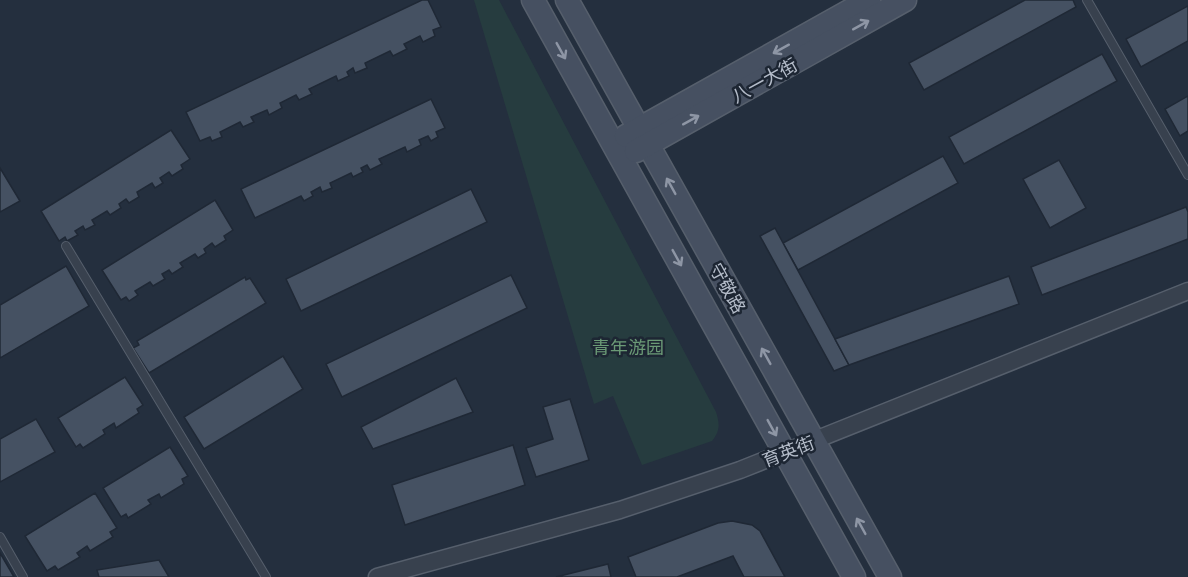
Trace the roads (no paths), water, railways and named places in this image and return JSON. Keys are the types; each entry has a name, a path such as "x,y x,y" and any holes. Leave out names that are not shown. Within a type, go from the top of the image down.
{"main road":[{"name":"守敬路","path":"533,0 854,577"},
{"name":"守敬路","path":"567,0 890,577"},
{"name":"八一大街","path":"643,137 868,0"},
{"name":"八一大街","path":"617,151 905,0"}],"street":[{"name":"育英街","path":"377,577 620,510 740,470 1188,291"}],"lane":[{"path":"1087,0 1188,175"},
{"path":"66,246 266,577"},
{"path":"0,537 23,577"}],"park label":[{"name":"青年游园","path":"628,347"}]}
